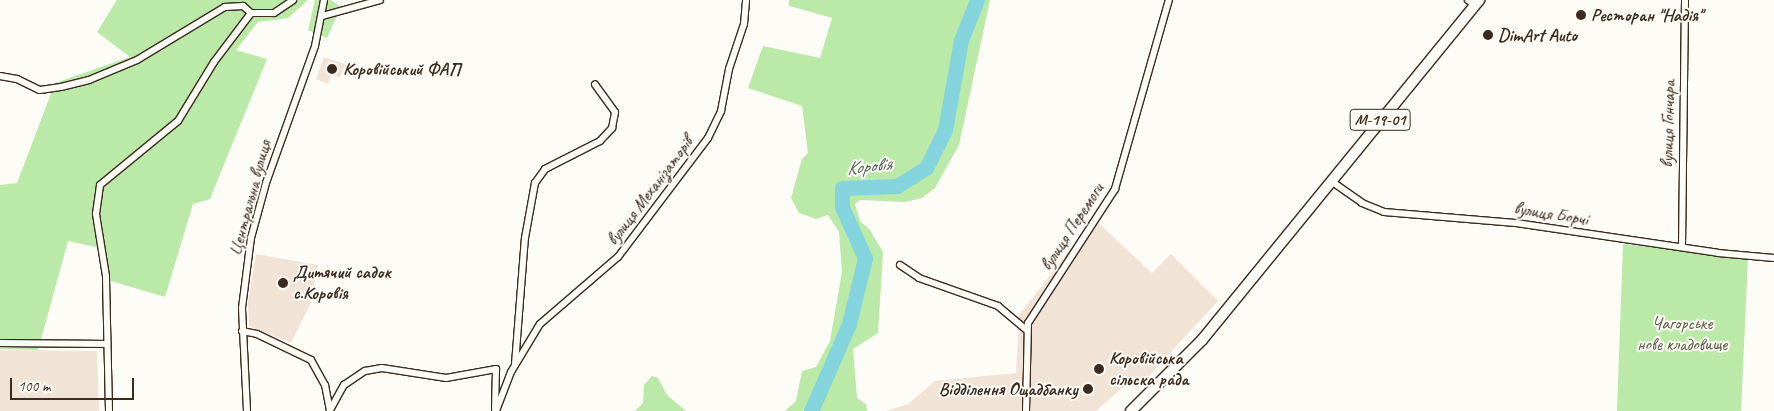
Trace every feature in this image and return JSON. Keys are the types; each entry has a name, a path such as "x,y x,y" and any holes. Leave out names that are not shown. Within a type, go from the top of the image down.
{"main road":[{"name":"М-19-01","path":"1131,411 1202,340 1474,2"}],"street":[{"path":"0,76 17,79 40,90 89,80 137,60 225,7 243,6 252,13 274,13 293,0"},
{"name":"Центральна вулиця","path":"247,411 242,331 245,274 254,226 322,16 324,0"},
{"path":"322,16 380,0"},
{"name":"вулиця Механізаторів","path":"496,411 515,364 544,320 618,257 708,138 721,111 729,68 744,24 746,0"},
{"name":"вулиця Перемоги","path":"1026,411 1027,330 1034,312 1116,189 1169,0"},
{"name":"вулиця Гончара","path":"1682,247 1685,0"},
{"path":"109,411 103,254 96,214 100,185 178,121 214,62 252,13"},
{"name":"вулиця Механізаторів","path":"515,364 523,248 535,183 545,169 600,141 612,128 615,112 595,84"},
{"name":"вулиця Борчі","path":"1331,181 1362,203 1384,212 1516,223 1774,258"},
{"path":"900,265 919,278 998,306 1027,330"},
{"path":"242,331 257,334 311,360 324,385 330,411"},
{"path":"0,343 107,344"},
{"path":"330,411 344,385 371,370 392,368 446,378 494,368 496,371 496,411"}],"shaded area":[{"name":"Коровійський ФАП","path":"324,57 345,64 340,77 332,75 328,84 316,79"},
{"path":"1094,219 1152,273 1171,254 1218,301 1136,390 1129,382 1096,411 886,411 908,404 935,381 1016,373 1019,315"},
{"name":"Дитячий садок с.Коровія","path":"256,254 318,265 310,305 291,343 249,326 248,302"},
{"path":"0,350 97,351 99,411 0,411"}],"green space":[{"path":"117,0 308,0 288,18 258,22 236,50 267,59 210,199 193,204 165,297 104,279 100,248 68,241 38,350 0,349 0,185 17,183 55,83 130,57 97,32"},
{"path":"315,0 331,0 341,7 327,38 308,30"},
{"path":"789,0 990,0 959,145 935,188 922,198 905,202 860,200 855,204 860,221 870,230 883,252 878,333 853,349 857,398 866,404 867,411 785,411 796,401 802,371 816,367 830,341 842,272 839,232 828,215 816,219 799,213 791,198 802,159 808,153 802,106 748,88 763,46 820,58 832,18 789,6"},
{"name":"Чагорське нове кладовище","path":"1623,244 1748,258 1741,411 1617,411"},
{"path":"652,376 658,378 667,395 686,411 635,411 643,403 644,385"}],"waterway":[{"name":"Коровія","path":"811,411 849,324 865,258 842,207 842,188 897,186 926,168 945,130 961,40 977,0"}],"place":[{"name":"Ресторан \"Надія\"","path":"1581,15"},
{"name":"DimArt Auto","path":"1488,35"},
{"name":"Коровійський ФАП","path":"332,69"},
{"name":"Дитячий садок с.Коровія","path":"283,283"},
{"name":"Коровійська сільска рада","path":"1099,369"},
{"name":"Відділення Ощадбанку","path":"1088,389"}]}
